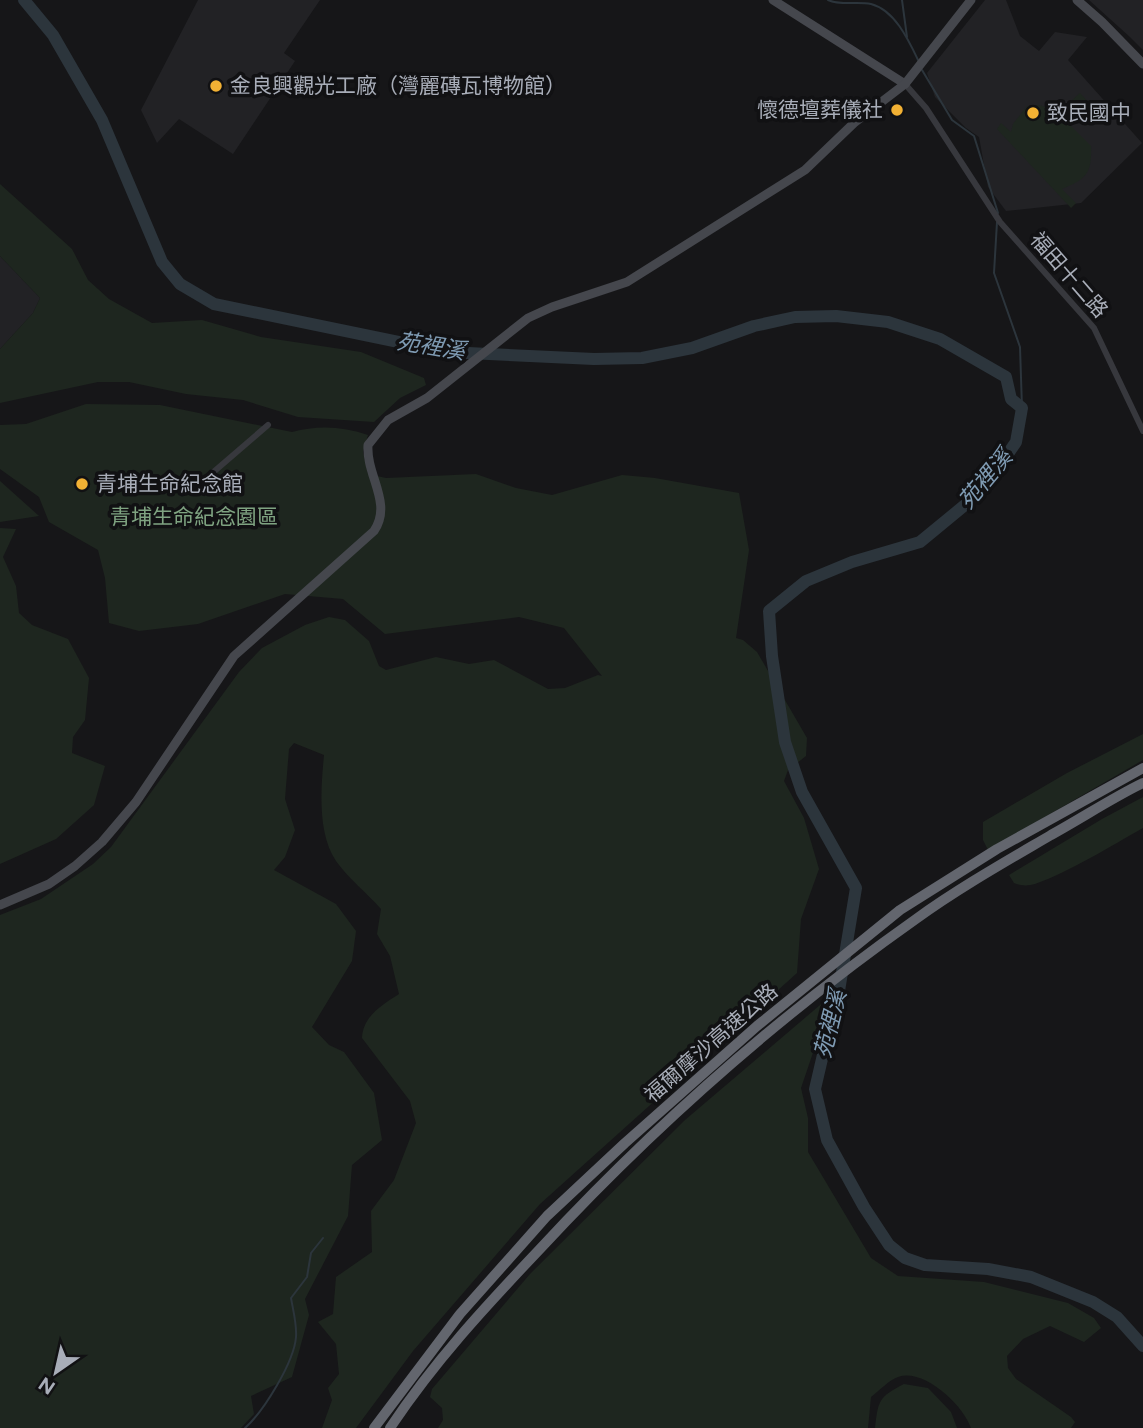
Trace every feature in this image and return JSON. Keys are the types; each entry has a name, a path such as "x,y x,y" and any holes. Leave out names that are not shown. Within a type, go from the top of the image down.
{"highway":[{"name":"福爾摩沙高速公路","path":"373,1428 460,1314 547,1216 757,1026 900,910 998,849 1143,768"},
{"name":"福爾摩沙高速公路","path":"390,1428 421,1381 455,1341 585,1200 683,1108 766,1036 885,942 1006,860 1143,783"}],"main road":[{"path":"773,0 905,84"},
{"path":"0,905 49,884 102,842 136,802 234,656 374,531 382,515 381,499 369,464 368,446 388,420 427,398 528,318 552,307 627,282 804,170 854,122 905,84 971,0"},
{"path":"1077,0 1143,64"}],"street":[{"name":"福田十二路","path":"905,84 926,108 1000,222 1094,328 1143,431"},
{"path":"203,481 268,425"}],"shaded area":[{"name":"金良興觀光工廠（灣麗磚瓦博物館）","path":"198,0 320,0 284,53 295,61 233,154 179,119 157,143 141,110"},
{"name":"致民國中","path":"985,0 1006,0 1020,36 1039,51 1055,32 1087,37 1068,60 1142,143 1081,203 1006,211 988,187 979,137 935,97 927,73"},
{"path":"1089,0 1143,0 1143,50 1130,37"},
{"path":"0,256 40,298 33,313 0,349"}],"green space":[{"path":"1080,93 1091,105 1070,124 1059,112"},
{"path":"1038,105 1054,109 1091,146 1086,174 1062,189 1076,203 1071,208 997,129 1001,123 1011,132 1013,124 1027,106"},
{"path":"0,184 72,249 88,280 109,299 152,323 202,320 261,337 361,352 424,378 426,385 400,398 374,422 298,417 243,400 186,394 129,382 98,382 0,403 0,349 33,313 40,298 0,256"},
{"name":"青埔生命紀念園區","path":"86,404 160,405 292,432 320,427 359,432 368,435 363,452 368,474 386,478 476,474 516,488 552,495 622,475 739,493 749,550 736,638 743,640 757,652 807,738 806,756 788,770 784,781 804,818 819,869 801,919 797,973 540,1204 413,1351 356,1428 322,1428 332,1400 328,1388 339,1374 336,1344 318,1322 333,1314 336,1277 372,1252 371,1211 394,1180 416,1123 410,1101 362,1038 370,1017 399,994 390,956 377,934 381,909 341,867 330,850 322,810 324,755 294,743 289,749 285,799 295,830 285,857 274,870 336,904 356,931 352,961 312,1027 329,1045 344,1052 374,1093 382,1140 352,1165 348,1216 305,1299 309,1315 292,1377 251,1396 254,1414 241,1428 0,1428 0,915 41,899 93,864 111,847 239,672 262,648 305,625 329,617 345,620 369,641 379,666 386,670 436,657 469,664 494,660 548,689 565,688 598,675 602,676 564,628 519,617 385,634 343,599 285,594 198,624 139,631 109,623 105,578 98,550 49,522 39,497 0,469 0,425 26,424"},
{"path":"0,481 39,516 0,522"},
{"path":"0,528 16,529 3,557 16,586 19,613 32,625 68,639 89,678 85,720 73,737 72,753 105,766 94,805 56,839 0,864"},
{"path":"1143,734 1143,760 988,850 983,840 983,822 1067,773"},
{"path":"1143,797 1143,828 1076,866 1035,884 1014,883 1009,875 1102,819"},
{"path":"833,994 801,1088 808,1118 808,1152 871,1258 898,1276 984,1282 1068,1303 1094,1318 1101,1328 1084,1342 1050,1326 1023,1339 1007,1356 1008,1368 1016,1379 1071,1417 1075,1422 1071,1428 971,1428 960,1409 941,1390 919,1378 908,1376 895,1378 871,1397 868,1428 438,1428 443,1420 442,1408 430,1397 432,1389 530,1274 685,1120"},
{"path":"904,1384 928,1388 951,1412 957,1428 875,1428 881,1400"}],"waterway":[{"name":"苑裡溪","path":"24,0 53,35 102,120 162,262 180,284 214,304 447,352 594,359 642,358 692,348 754,326 795,317 836,316 888,322 940,339 1006,377 1011,399 1022,408 1016,442 990,480 971,500 920,542 852,562 806,581 769,611 772,656 785,742 802,792 856,888 834,1021 815,1089 827,1140 864,1207 889,1245 905,1258 925,1265 988,1269 1031,1277 1093,1302 1117,1317 1143,1346"},
{"path":"828,0 880,7 900,27 919,62"},
{"path":"902,0 907,37"},
{"path":"922,70 952,120 974,136 998,213"},
{"path":"997,222 994,273 1020,347 1022,408"},
{"path":"245,1428 269,1398 290,1359 296,1337 291,1298 307,1277 311,1253 323,1238"}],"place":[{"name":"金良興觀光工廠（灣麗磚瓦博物館）","path":"216,86"},
{"name":"懷德壇葬儀社","path":"897,110"},
{"name":"致民國中","path":"1033,113"},
{"name":"青埔生命紀念館","path":"82,484"}]}
